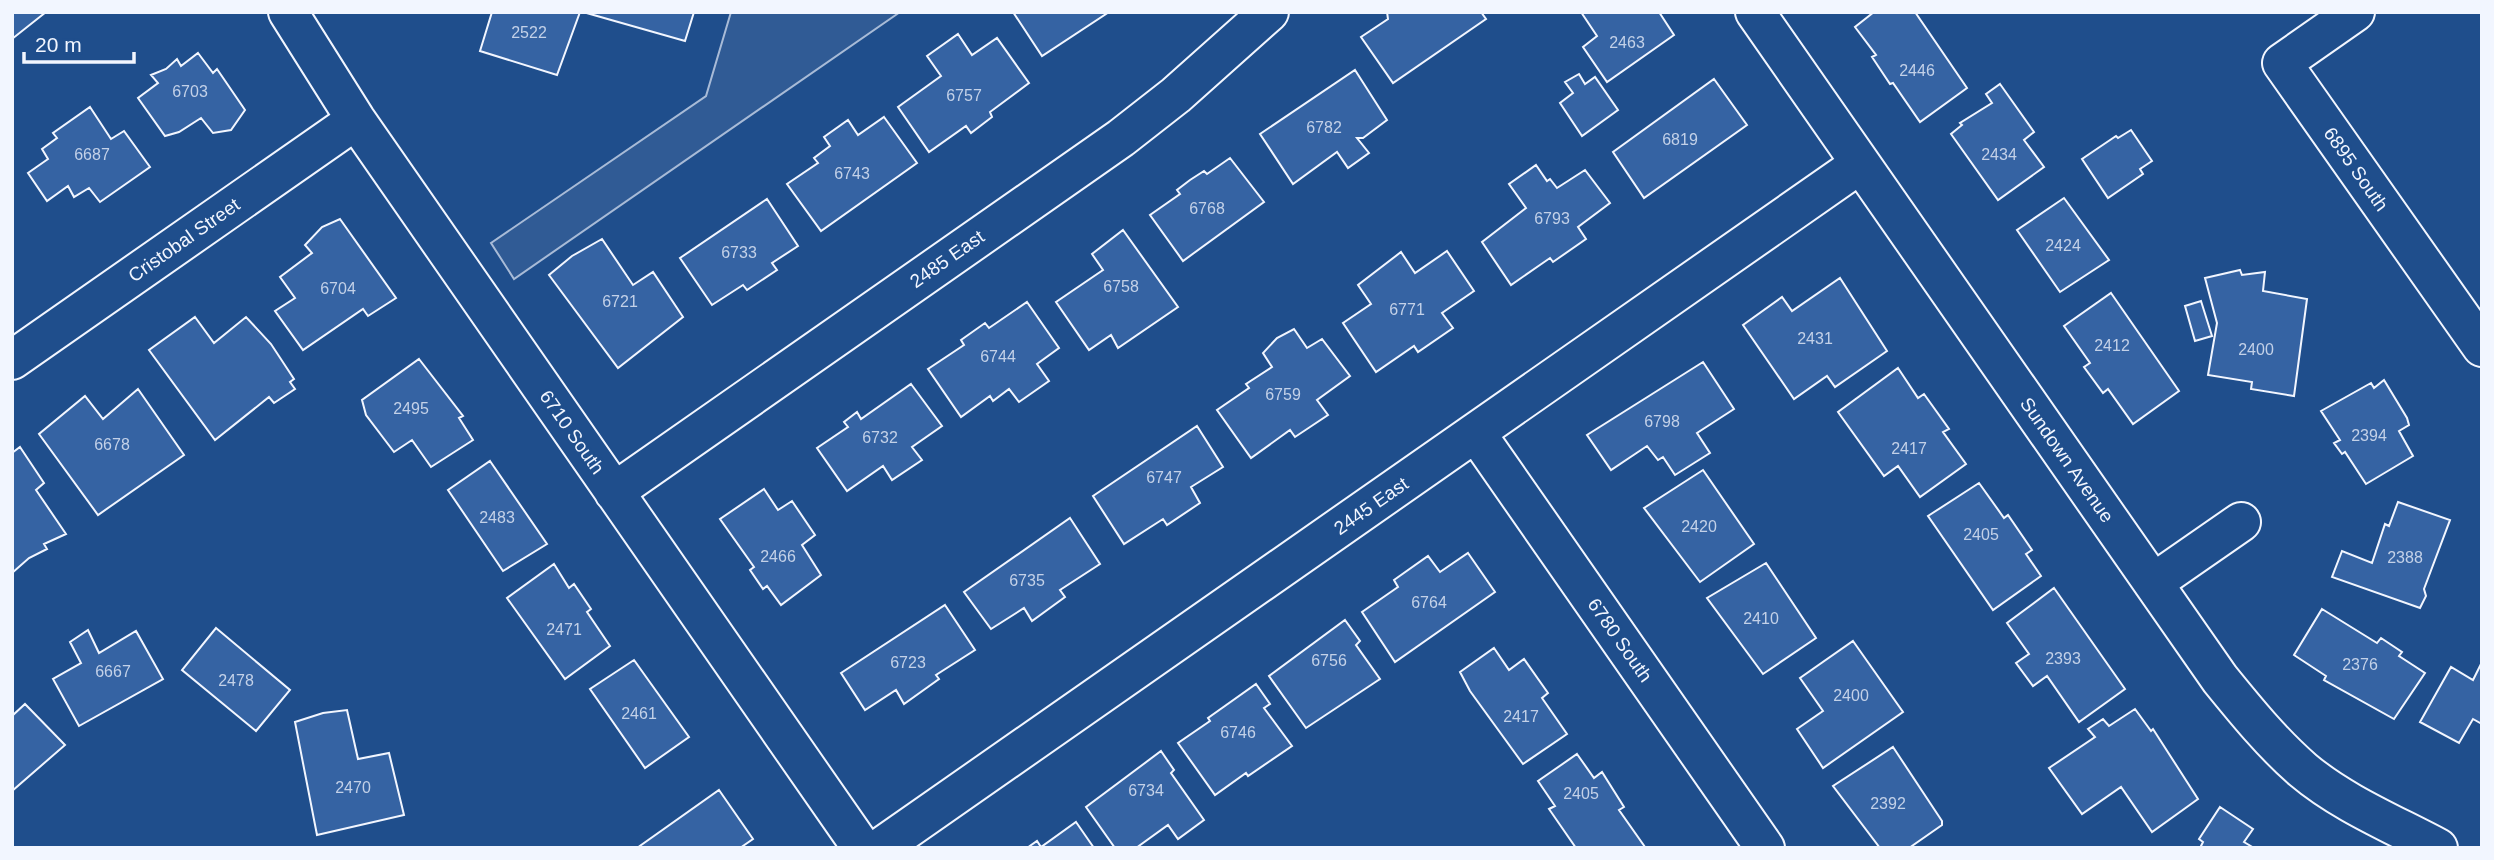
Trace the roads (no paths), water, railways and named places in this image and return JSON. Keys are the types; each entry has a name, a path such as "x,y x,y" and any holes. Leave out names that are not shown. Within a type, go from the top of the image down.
{"street":[{"name":"6710 South","path":"288,12 356,120 862,848"},
{"name":"2485 East","path":"614,492 1121,138 1176,95 1269,12"},
{"name":"Sundown Avenue","path":"1755,12 2153,583 2259,727 2304,771 2361,807 2438,848"},
{"name":"6895 South","path":"2355,12 2282,63 2482,347"},
{"name":"Cristobal Street","path":"12,360 356,120"},
{"name":"2445 East","path":"880,848 1860,164"},
{"name":"6780 South","path":"1476,433 1765,848"},
{"path":"2153,583 2241,522"}]}
